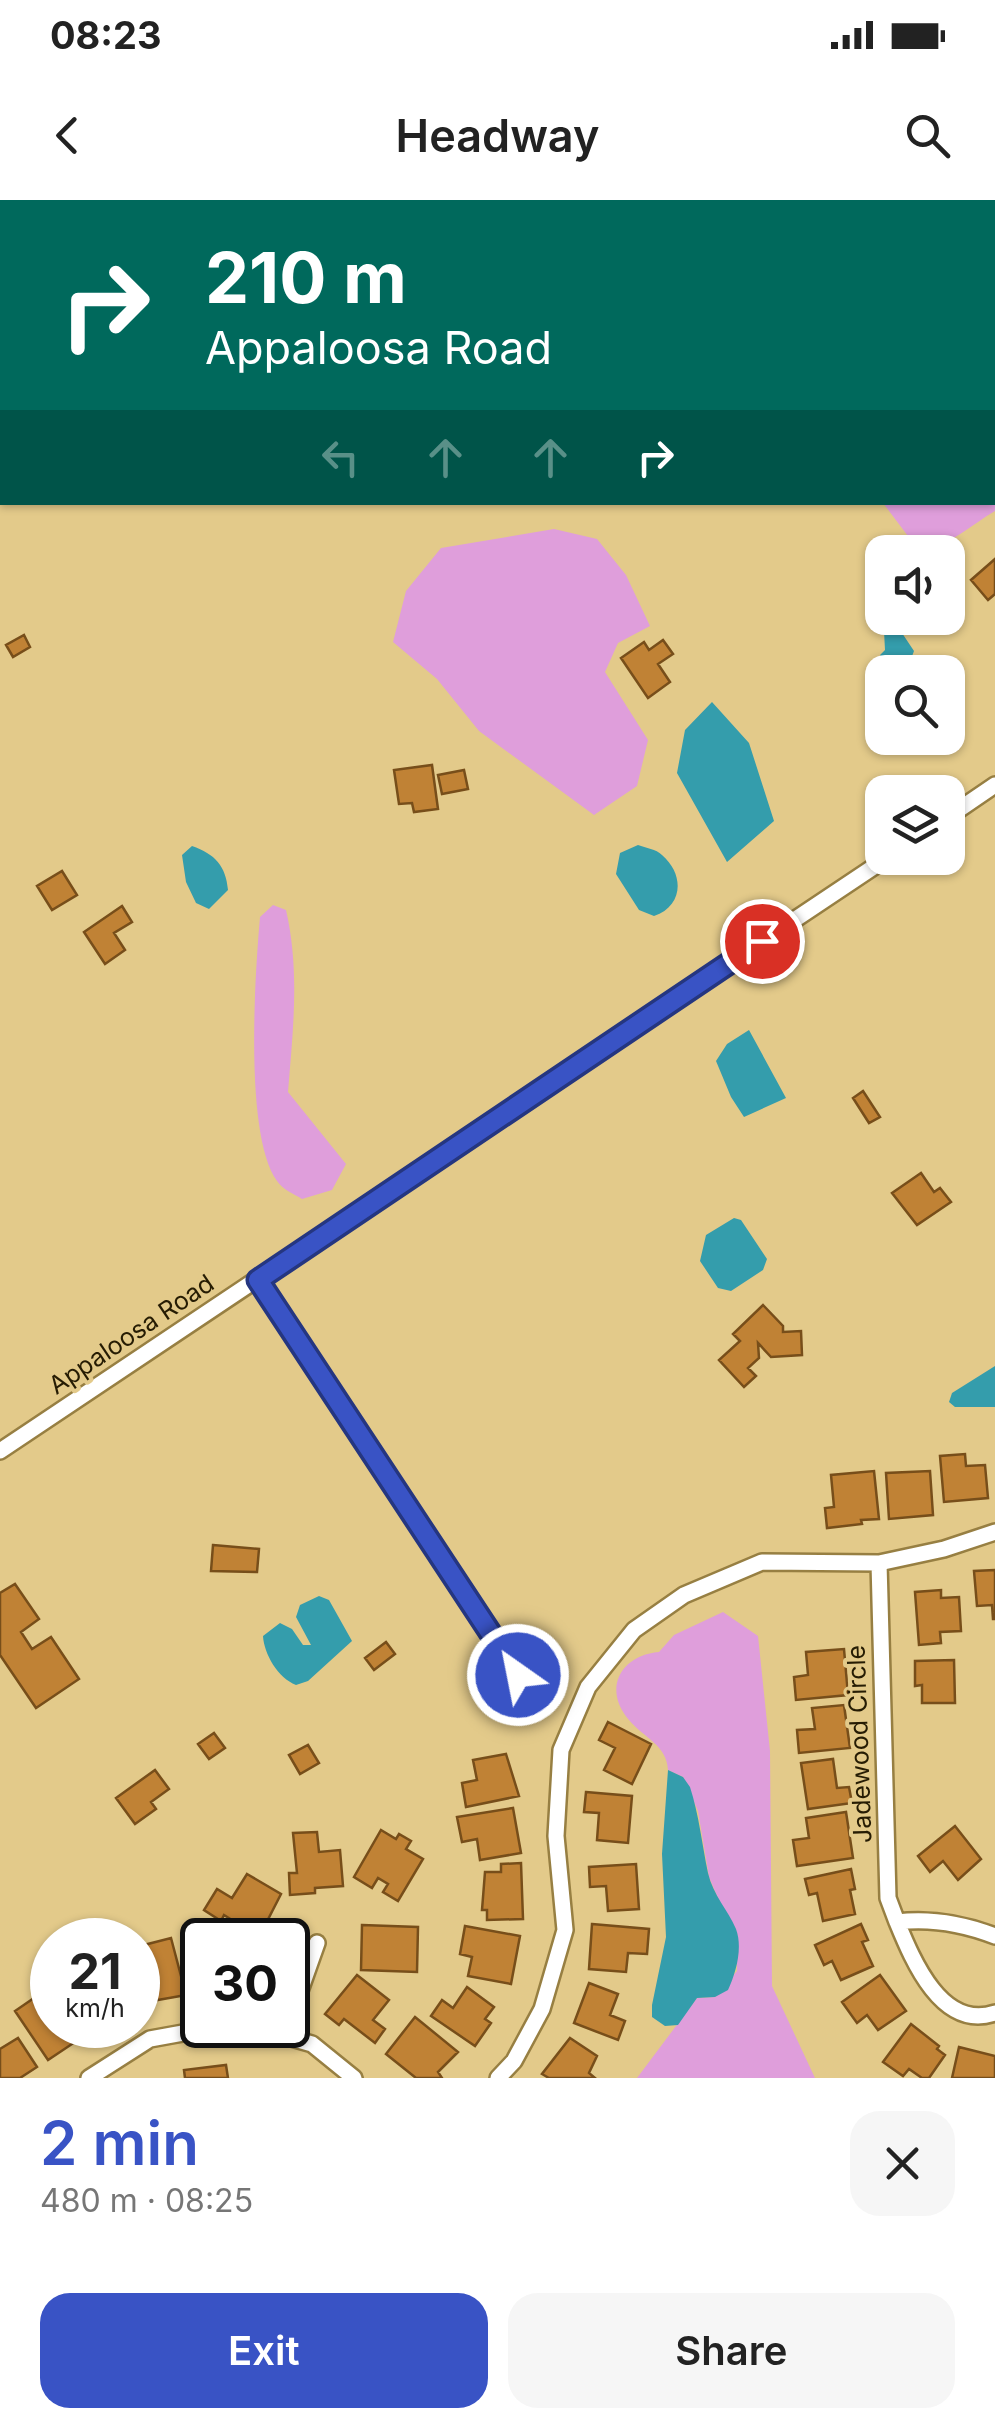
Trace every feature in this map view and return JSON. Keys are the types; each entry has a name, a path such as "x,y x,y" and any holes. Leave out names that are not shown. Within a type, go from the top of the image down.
{"street":[{"path":"965,805 995,785"},
{"name":"Appaloosa Road","path":"0,1451 865,873"},
{"path":"258,1280 518,1675"},
{"path":"498,2078 514,2061 542,2010 565,1930 556,1836 561,1750 588,1687 634,1630 684,1595 762,1562 879,1563 944,1549 995,1532"},
{"name":"Jadewood Circle","path":"879,1563 888,1898 912,1957 937,1994 961,2014 980,2018 995,2013"},
{"path":"897,1922 956,1924 995,1936"},
{"path":"310,1963 317,1943"},
{"path":"89,2078 150,2040 180,2034"},
{"path":"310,2043 354,2078"}],"shaded area":[{"path":"885,505 995,505 995,511 958,535 907,535"},
{"path":"554,529 597,539 626,575 650,626 618,643 605,672 648,740 637,786 594,815 479,731 437,679 393,642 406,591 441,548"},
{"path":"273,905 286,910 293,955 288,1092 346,1164 332,1190 302,1199 279,1184 267,1159 256,1093 254,1014 260,917"},
{"path":"723,1612 758,1636 770,1751 772,1986 815,2078 637,2078 697,1998 715,1997 737,1971 736,1929 724,1913 709,1877 698,1811 683,1777 668,1770 664,1754 629,1720 617,1697 617,1686 634,1660 659,1652 674,1635"}],"water":[{"path":"884,635 903,635 914,651 912,655 880,655 885,650"},
{"path":"712,702 749,743 774,821 727,862 677,773 685,730"},
{"path":"638,845 662,855 677,880 678,889 671,905 654,916 639,910 616,874 620,853"},
{"path":"192,846 218,862 225,874 228,890 209,909 196,903 186,882 182,855"},
{"path":"749,1030 786,1098 744,1117 716,1061 727,1044"},
{"path":"734,1218 741,1220 767,1259 763,1270 731,1291 718,1288 700,1261 706,1235"},
{"path":"995,1366 995,1407 955,1407 949,1402 952,1393"},
{"path":"319,1596 329,1600 352,1641 308,1681 296,1685 273,1665 263,1636 280,1623 292,1629 303,1645 311,1645 296,1617 300,1605"},
{"path":"668,1770 683,1777 690,1787 710,1881 736,1929 739,1952 728,1990 715,1997 697,1998 678,2025 665,2026 652,2017 652,2005 666,1937 662,1854"}],"building":[{"path":"995,559 995,594 988,600 971,580"},
{"path":"24,635 30,647 13,657 6,645"},
{"path":"663,640 673,654 658,664 670,682 648,698 621,658 644,642 649,650"},
{"path":"432,765 438,809 414,812 412,803 399,804 394,770"},
{"path":"464,770 468,789 442,794 438,775"},
{"path":"62,871 77,895 52,910 37,886"},
{"path":"122,906 132,922 114,933 125,950 105,964 84,932"},
{"path":"863,1091 880,1117 869,1123 853,1098"},
{"path":"921,1173 934,1192 940,1188 951,1202 917,1225 892,1193"},
{"path":"763,1305 783,1326 783,1332 801,1331 802,1355 771,1357 758,1343 759,1358 748,1368 756,1376 744,1387 719,1360 740,1341 733,1334"},
{"path":"965,1454 966,1466 985,1465 988,1498 944,1502 940,1456"},
{"path":"874,1471 879,1519 827,1528 825,1508 834,1507 831,1475"},
{"path":"930,1471 933,1515 889,1519 886,1473"},
{"path":"213,1545 259,1549 257,1572 211,1571"},
{"path":"995,1570 993,1619 992,1605 977,1606 974,1571"},
{"path":"15,1584 39,1619 21,1632 32,1649 51,1637 79,1679 36,1708 0,1655 0,1593"},
{"path":"941,1590 941,1598 959,1597 961,1631 940,1632 941,1643 919,1645 915,1592"},
{"path":"386,1642 395,1654 374,1670 365,1658"},
{"path":"844,1649 848,1695 796,1700 794,1677 808,1675 806,1652"},
{"path":"954,1660 955,1703 922,1703 922,1685 915,1686 915,1661"},
{"path":"844,1705 850,1748 799,1753 797,1730 815,1729 812,1708"},
{"path":"608,1722 651,1744 632,1784 604,1770 615,1748 599,1740"},
{"path":"214,1733 225,1748 209,1759 198,1744"},
{"path":"308,1745 319,1763 300,1774 289,1755"},
{"path":"506,1754 519,1796 466,1807 462,1783 477,1780 473,1760"},
{"path":"833,1759 837,1788 849,1787 852,1803 808,1809 801,1763"},
{"path":"155,1770 169,1789 151,1802 156,1809 135,1824 116,1798"},
{"path":"586,1792 632,1796 628,1843 597,1840 599,1813 584,1812"},
{"path":"513,1808 521,1853 480,1860 477,1839 462,1842 457,1817"},
{"path":"846,1812 853,1858 797,1866 793,1840 809,1838 806,1818"},
{"path":"955,1826 981,1859 958,1880 943,1861 930,1872 918,1856"},
{"path":"381,1830 396,1839 399,1834 411,1841 406,1849 423,1859 398,1901 383,1892 388,1884 378,1878 372,1888 354,1877"},
{"path":"317,1832 319,1852 340,1850 343,1886 290,1895 289,1873 297,1873 293,1833"},
{"path":"521,1863 523,1919 487,1920 487,1910 482,1910 485,1872 501,1872 501,1864"},
{"path":"636,1864 639,1909 608,1911 606,1886 590,1887 589,1867"},
{"path":"851,1869 855,1914 823,1921 817,1893 809,1895 805,1879"},
{"path":"247,1874 281,1894 269,1918 216,1918 204,1910 217,1889 232,1898"},
{"path":"592,1924 649,1929 647,1954 628,1953 626,1972 589,1969"},
{"path":"861,1924 868,1940 862,1942 873,1966 841,1980 832,1961 824,1965 815,1945"},
{"path":"362,1925 418,1927 417,1972 361,1970"},
{"path":"465,1926 520,1936 511,1984 468,1976 472,1957 460,1954"},
{"path":"171,1938 180,1972 180,1996 160,2000 160,1941"},
{"path":"357,1975 389,2000 373,2020 385,2029 375,2043 344,2019 339,2025 325,2014"},
{"path":"880,1975 906,2011 878,2030 867,2015 857,2023 842,2002"},
{"path":"589,1983 618,1994 610,2015 625,2021 618,2040 574,2023"},
{"path":"467,1987 494,2007 485,2019 491,2023 475,2046 431,2016 442,2000 453,2008"},
{"path":"30,2001 30,2033 15,2011"},
{"path":"415,2017 458,2052 438,2072 442,2078 416,2078 386,2054"},
{"path":"911,2024 945,2055 929,2078 909,2069 903,2076 883,2062"},
{"path":"18,2038 37,2067 20,2078 0,2078 0,2049"},
{"path":"570,2038 597,2056 589,2073 595,2078 549,2078 542,2074"},
{"path":"959,2047 995,2056 995,2078 952,2078"},
{"path":"40,2048 66,2048 48,2060"},
{"path":"226,2065 228,2078 185,2078 184,2070"}],"route":[{"path":"518,1675 258,1280 762,941"}]}
